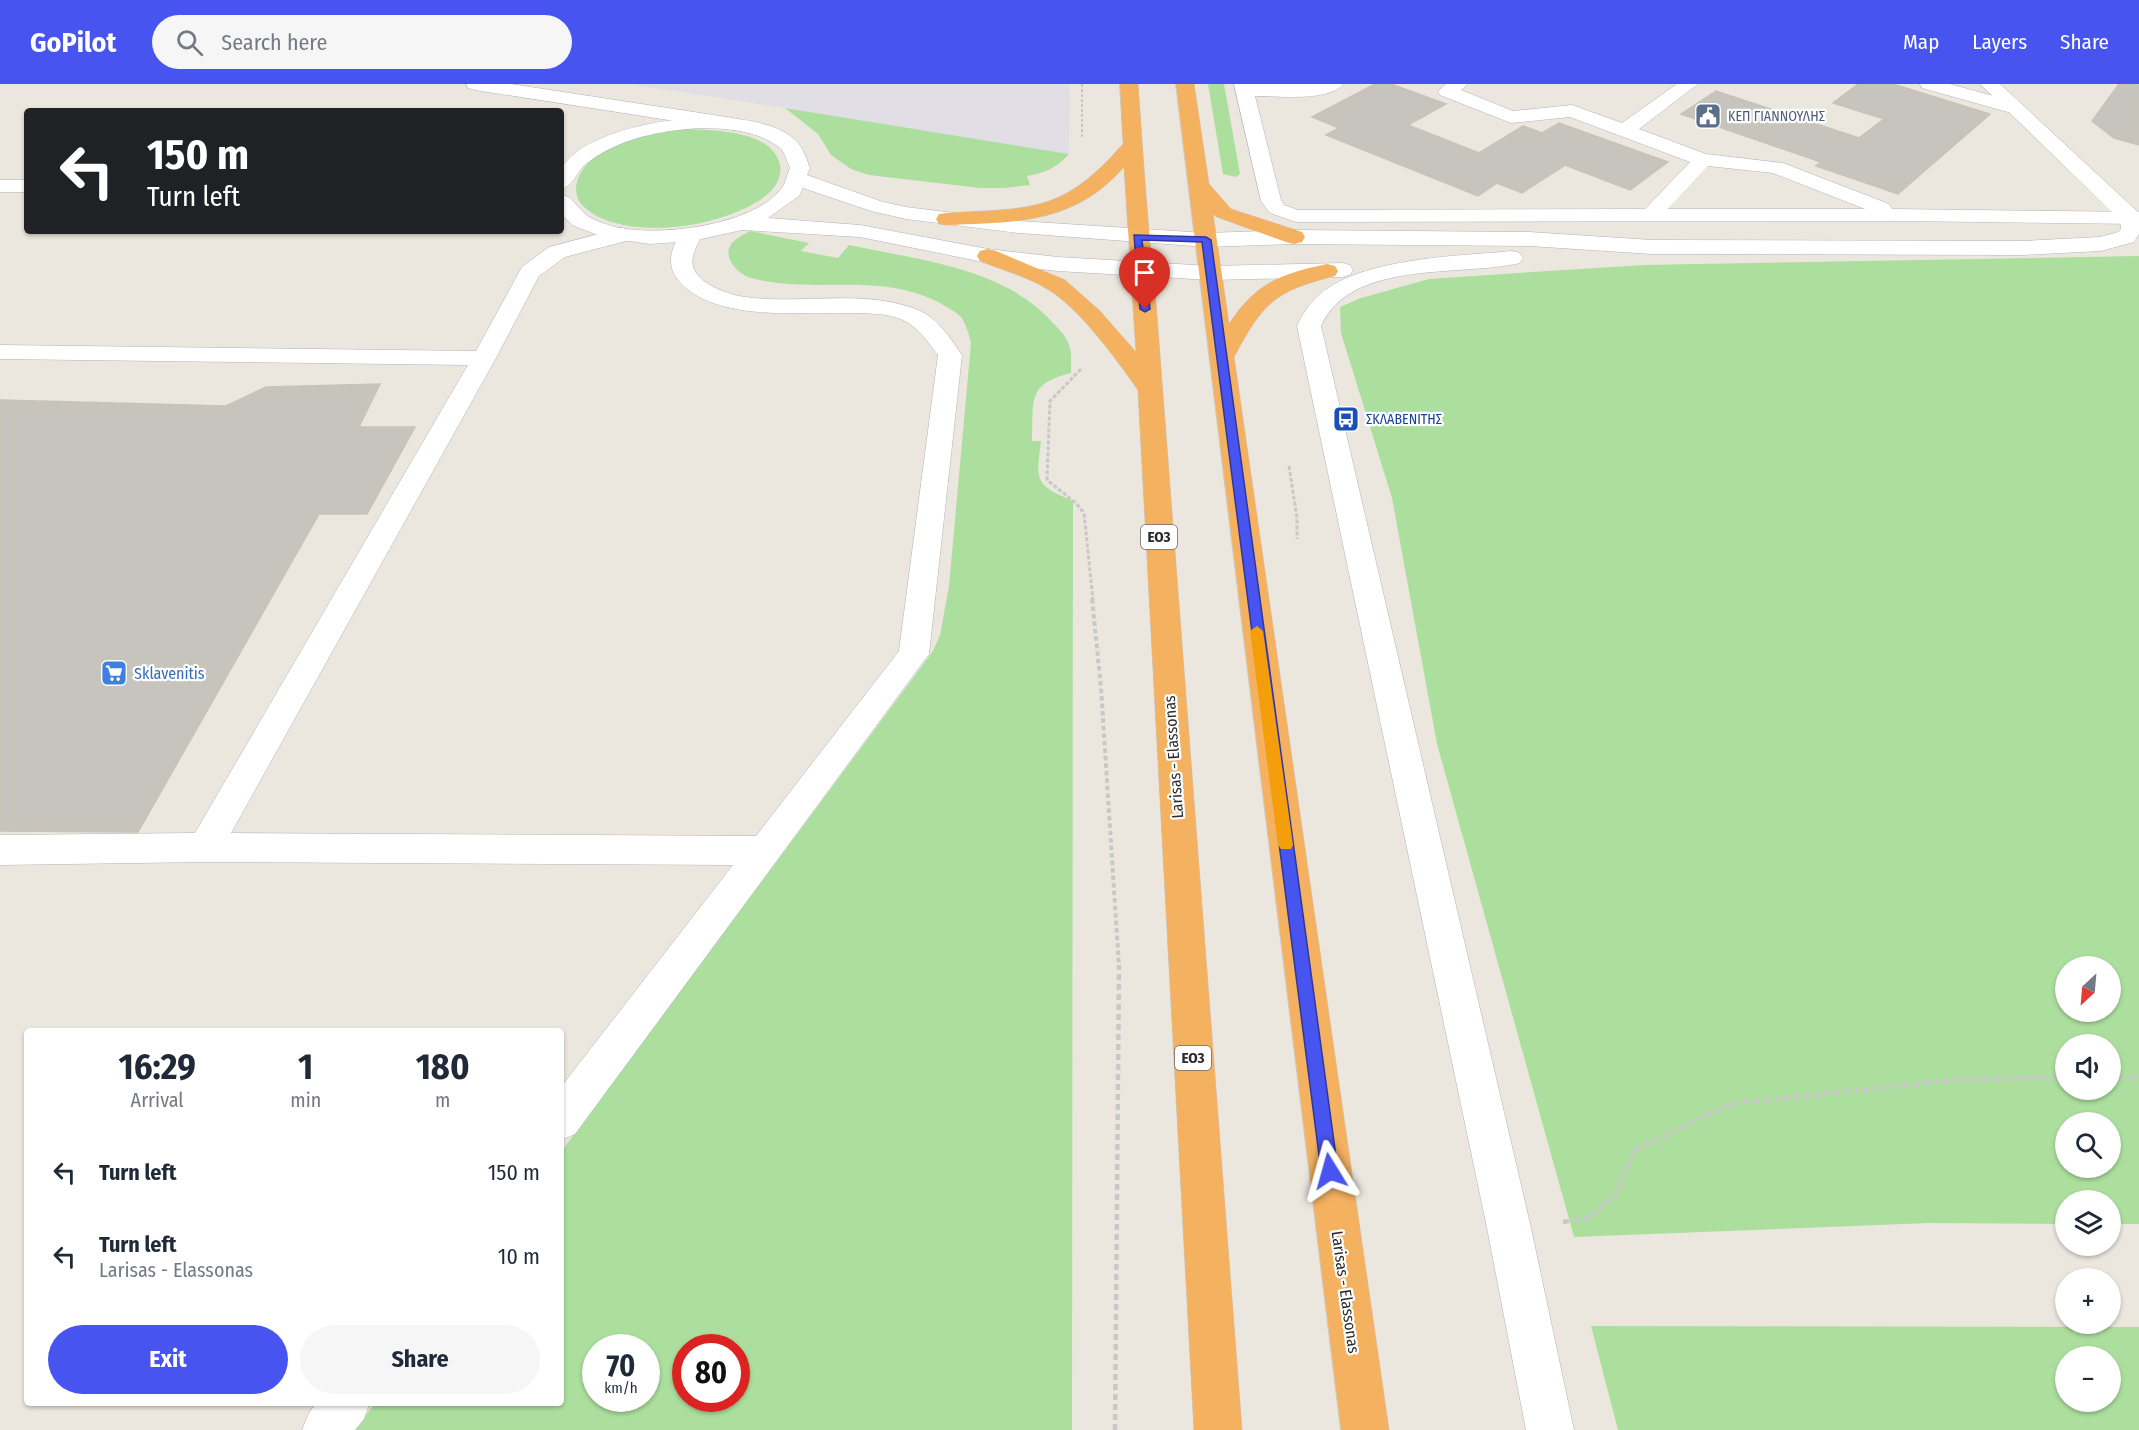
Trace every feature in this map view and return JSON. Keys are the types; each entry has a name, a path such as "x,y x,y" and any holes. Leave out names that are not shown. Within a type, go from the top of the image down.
{"highway":[{"name":"Larisas - Elassonas","path":"1129,84 1218,1430"},
{"name":"Larisas - Elassonas","path":"1185,84 1201,188 1221,358 1365,1430"},
{"path":"948,219 1015,214 1046,209 1070,201 1088,191 1105,176 1134,143"},
{"path":"1201,188 1224,213 1294,237"},
{"path":"988,256 1057,285 1092,316 1126,355 1149,387"},
{"path":"1221,358 1242,321 1264,294 1282,282 1303,275 1327,271"}],"street":[{"path":"476,84 733,124 764,132 787,144 799,161 798,179 778,203 740,223 691,235 656,237 622,235 583,222 564,205"},
{"path":"1334,84 1322,90 1244,87 1271,201 1277,209 1289,215 1314,217 1900,215 2135,218"},
{"path":"1427,84 1453,88 1511,117 1572,111 1703,160 1776,167 1900,215"},
{"path":"1625,130 1689,84"},
{"path":"1929,84 2015,108"},
{"path":"1989,84 2135,218"},
{"path":"564,177 570,166 580,158 623,135 678,124 733,124"},
{"path":"1650,216 1703,160"},
{"path":"798,179 878,207 948,219 1138,237 1206,240 1294,237 1529,240 1652,247 2074,247 2101,244 2126,237 2132,229 2135,218"},
{"path":"0,186 24,186"},
{"path":"740,223 861,231 988,256 1141,270 1211,273 1327,271 1652,247"},
{"path":"205,847 484,358 530,272 557,252 622,235"},
{"path":"564,1116 914,654 950,355 933,331 911,315 852,305 744,304 715,296 693,283 683,271 681,256 691,235"},
{"path":"1428,265 1386,273 1335,292 1321,302 1312,314 1309,326 1509,1228 1550,1430"},
{"path":"0,352 484,358"},
{"path":"0,850 205,847 765,851"},
{"path":"326,1430 344,1406"}],"path":[{"path":"1082,84 1082,141"},
{"path":"1085,361 1076,378 1055,391 1050,401 1047,480 1077,501 1084,513 1101,688 1119,940 1114,1430"},
{"path":"2121,1078 2139,1077"},
{"path":"1509,1228 1589,1218 1616,1194 1635,1150 1730,1104 1962,1079 2055,1078"}],"shaded area":[{"path":"629,84 1070,84 1069,154 785,108"}],"green space":[{"path":"1208,84 1224,84 1240,174 1236,177 1223,174"},
{"path":"785,108 1069,154 1050,169 1027,176 1030,185 1004,188 980,188 869,175 851,169 831,155 818,134"},
{"path":"685,129 740,134 766,145 775,153 780,165 780,175 776,184 755,203 732,214 678,227 649,228 622,225 599,217 581,204 576,185 585,167 596,157 624,142"},
{"path":"750,231 809,243 801,251 838,258 849,245 958,269 1010,289 1033,304 1060,331 1070,348 1071,373 1056,377 1046,383 1035,396 1032,441 1041,441 1038,465 1040,480 1051,490 1073,501 1072,1430 355,1430 373,1406 564,1406 564,1148 933,651 940,635 949,586 971,343 961,317 938,302 915,293 891,288 868,285 798,285 751,278 738,271 729,258 729,248 733,242"},
{"path":"2139,256 2139,1224 2121,1224 2121,1190 2055,1190 2055,1224 1929,1223 1574,1237 1437,744 1392,498 1341,333 1340,307 1361,298 1429,279 1644,265"},
{"path":"1591,1326 2055,1327 2055,1334 2121,1334 2121,1327 2139,1327 2139,1430 1618,1430"}],"building":[{"path":"1375,84 1391,84 1446,104 1408,125 1479,153 1523,126 1542,133 1559,123 1668,162 1630,190 1565,165 1522,193 1497,183 1478,196 1326,135 1339,128 1312,117"},
{"path":"1858,84 1893,84 1990,114 1898,194 1816,166 1821,162 1681,114 1716,91 1859,138 1884,119 1833,103"},
{"path":"2119,84 2139,85 2139,145 2114,138 2092,121"},
{"name":"Sklavenitis","path":"380,384 359,427 415,427 367,514 319,514 138,832 0,831 0,400 226,406 266,387"}],"slow traffic":[{"path":"1257,631 1286,845"}],"place":[{"name":"ΚΕΠ ΓΙΑΝΝΟΥΛΗΣ","path":"1708,116"},
{"name":"ΣΚΛΑΒΕΝΙΤΗΣ","path":"1346,419"},
{"name":"Sklavenitis","path":"114,673"}],"route":[{"path":"1145,309 1138,237 1206,240 1330,1171"}]}
